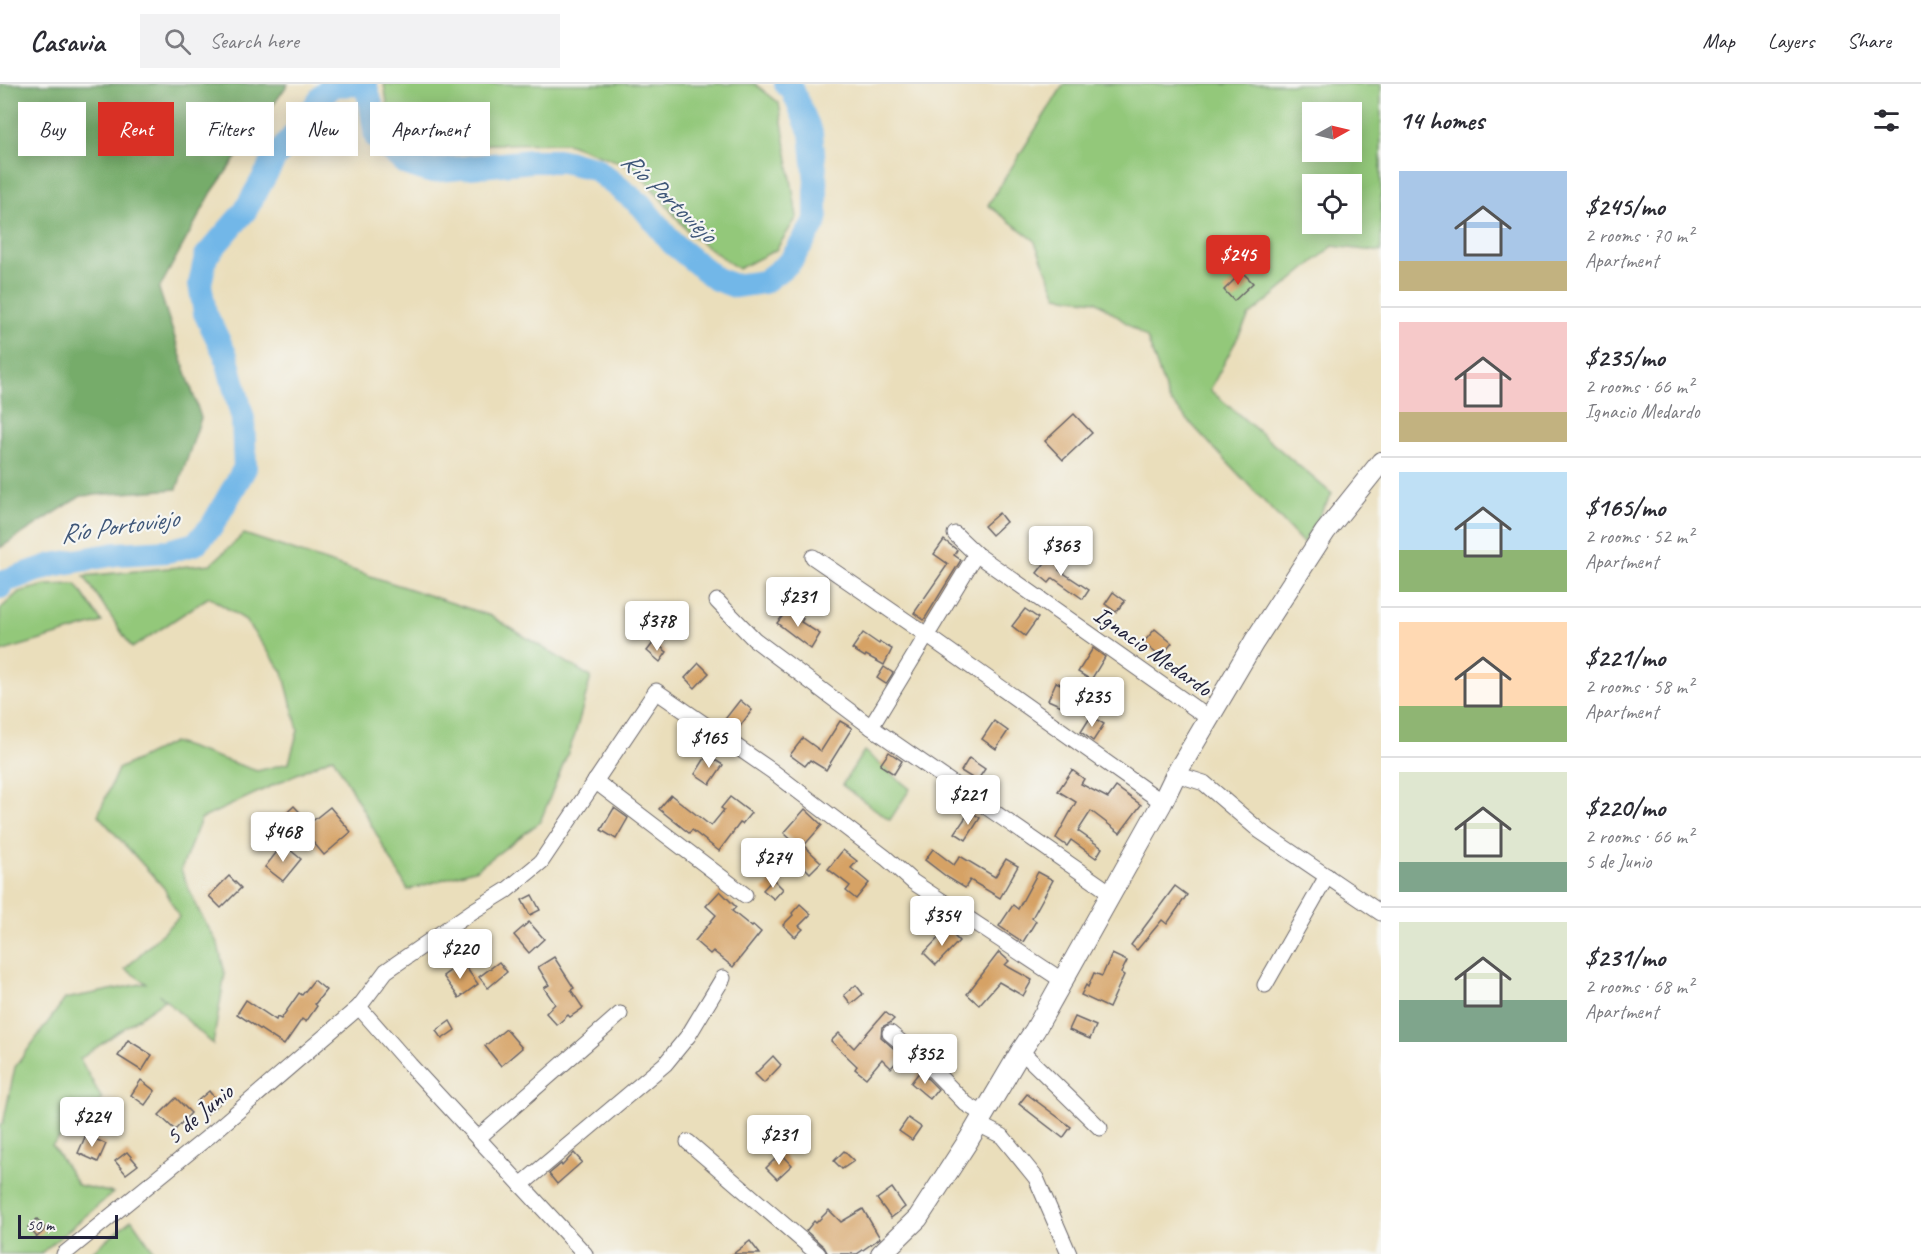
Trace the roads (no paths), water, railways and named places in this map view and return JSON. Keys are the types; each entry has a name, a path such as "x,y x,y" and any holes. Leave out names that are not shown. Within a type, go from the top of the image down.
{"street":[{"path":"881,1254 918,1218 981,1119 1035,1030 1176,774 1254,642 1325,532 1381,462"},
{"name":"Ignacio Medardo","path":"955,534 976,554 1210,718"},
{"path":"871,727 976,554"},
{"path":"813,557 1162,802"},
{"path":"717,600 754,639 871,727 1111,892"},
{"name":"5 de Junio","path":"64,1254 208,1137 359,1006 386,971 507,890 541,862 656,692 772,771 878,851 913,882 1063,981"},
{"path":"1176,774 1203,783 1260,831 1381,913"},
{"path":"595,781 745,895"},
{"path":"1265,985 1327,876"},
{"path":"521,1185 665,1064 688,1036 723,978"},
{"path":"359,1006 410,1065 585,1254"},
{"path":"478,1138 620,1014"},
{"path":"890,1033 928,1065 981,1119 1002,1136 1036,1178 1069,1254"},
{"path":"1021,1051 1100,1128"},
{"path":"688,1142 818,1254"}],"waterway":[{"name":"Río Portoviejo","path":"0,587 5,581 52,565 116,554 168,551 195,544 212,526 245,468 243,419 226,356 205,313 200,284 206,256 245,211 275,158 304,123 321,97 334,85 365,84 371,104 376,137 405,163 429,171 532,161 562,161 594,168 641,205 672,243 716,279 735,286 764,282 790,262 816,221 816,182 811,133 792,89 786,84"}]}
